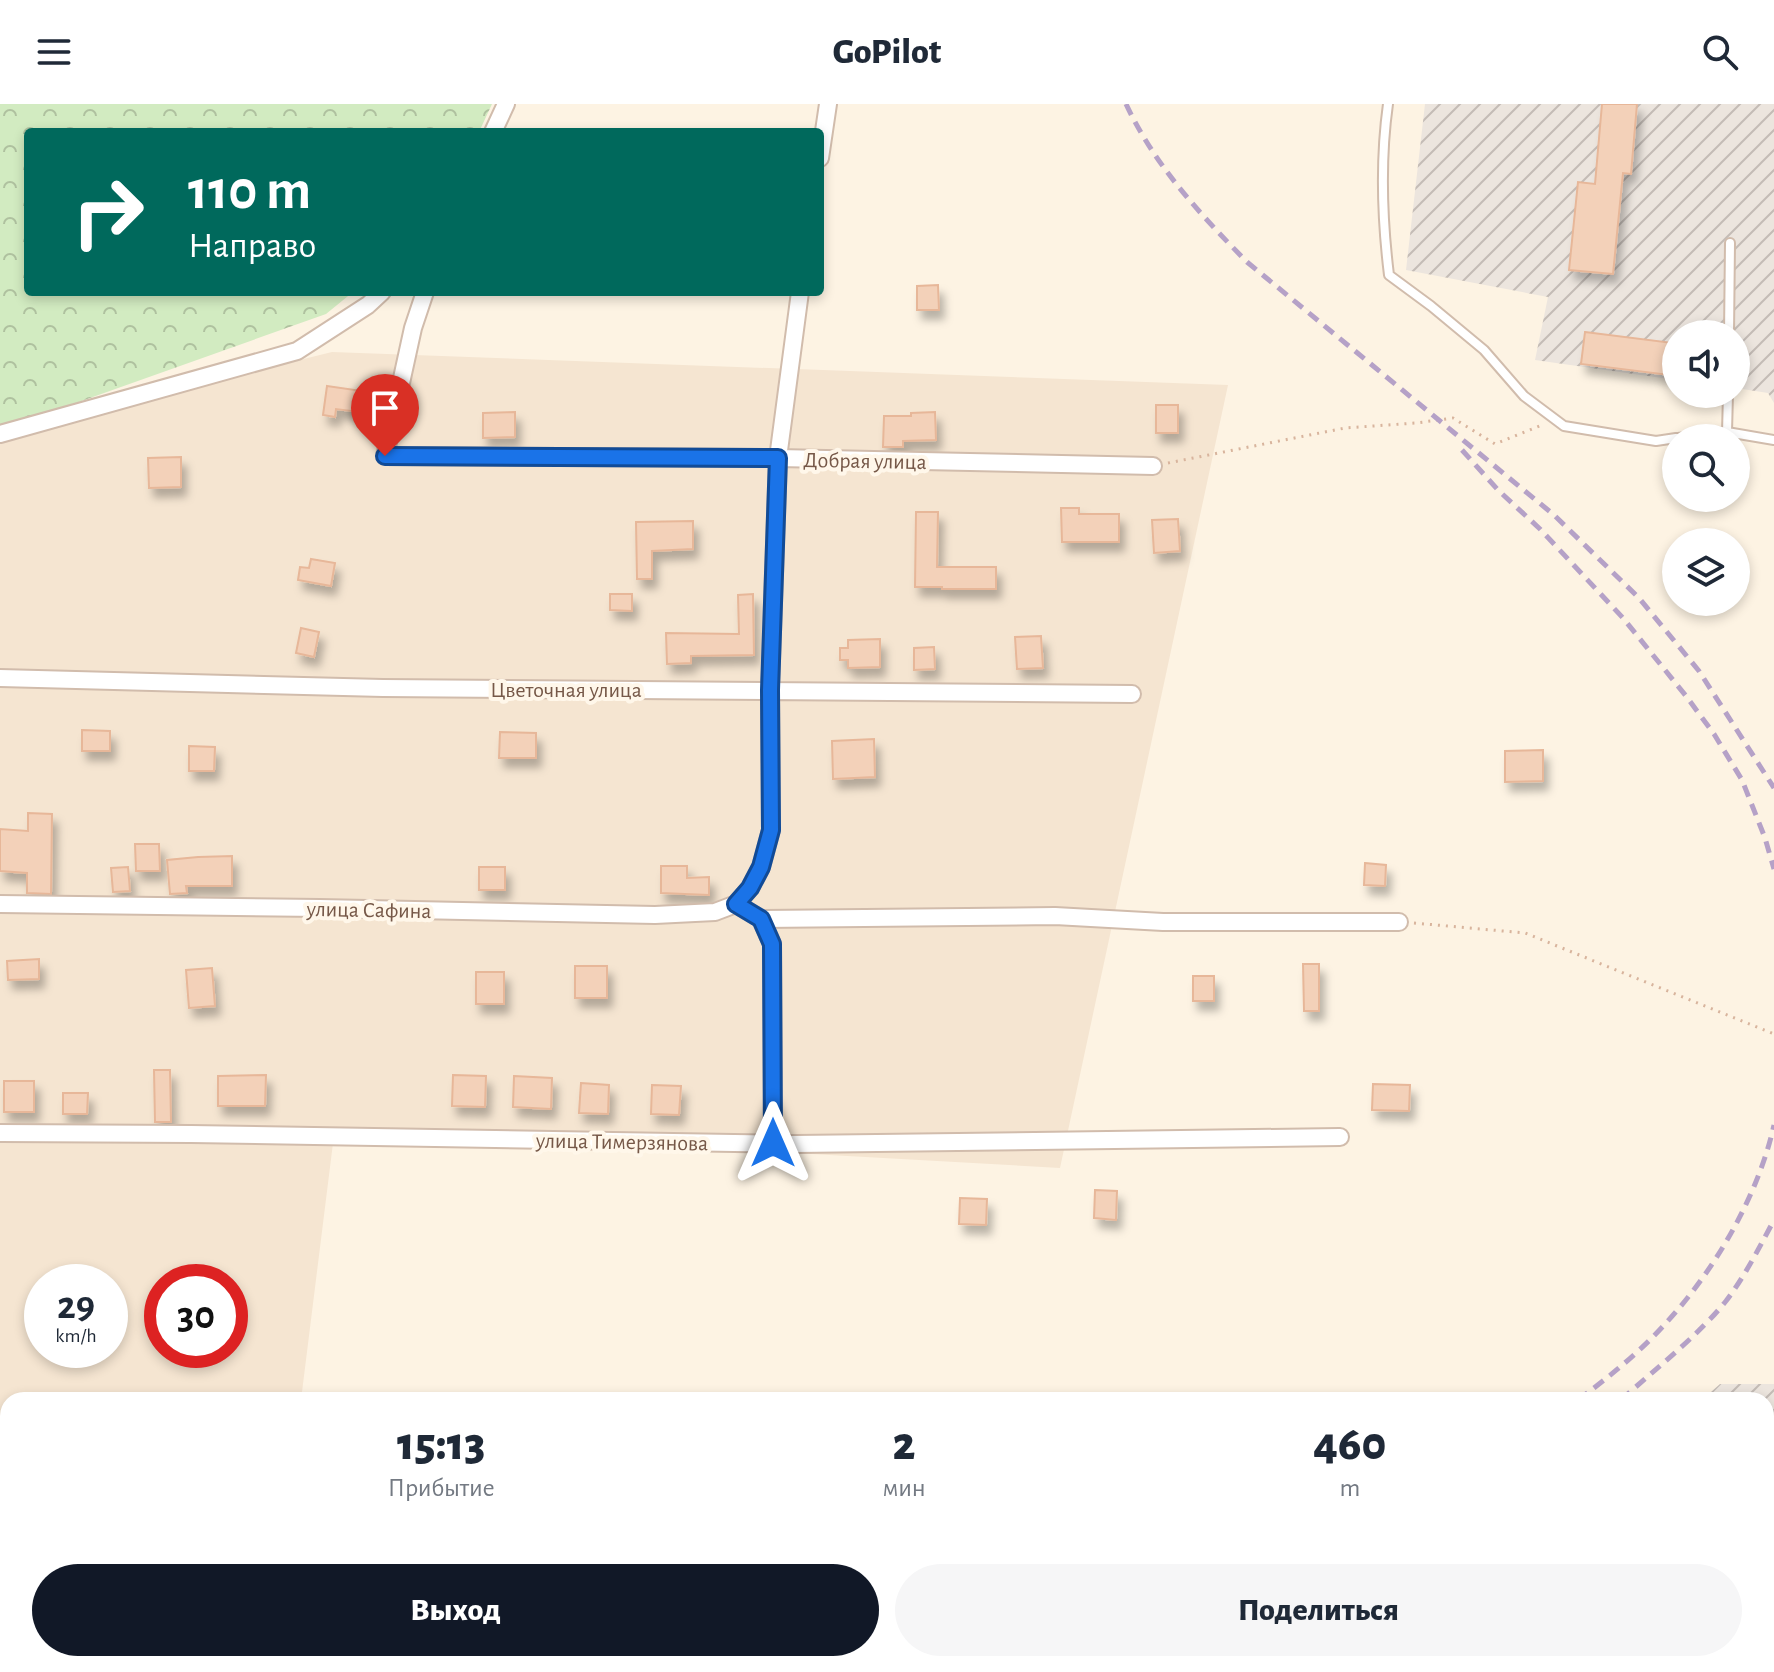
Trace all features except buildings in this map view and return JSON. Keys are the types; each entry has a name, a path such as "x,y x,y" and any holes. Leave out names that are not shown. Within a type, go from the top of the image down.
{"street":[{"path":"495,128 506,104"},
{"path":"824,131 828,104"},
{"path":"0,434 297,351 378,296"},
{"name":"Добрая улица","path":"424,296 413,328 385,456 778,458 1153,466"},
{"path":"799,296 778,458 770,690 771,830 761,867 750,888 736,904 761,919 1055,916 1163,922 1399,922"},
{"name":"Цветочная улица","path":"0,678 383,688 1132,694"},
{"name":"улица Сафина","path":"0,904 655,915 715,912 736,904"},
{"path":"761,919 772,944 773,1143"},
{"name":"улица Тимерзянова","path":"0,1133 773,1143 1340,1137"}],"lane":[{"path":"1388,104 1383,222 1389,275 1484,350 1524,396 1564,426 1662,440"},
{"path":"1729,320 1730,243"},
{"path":"1750,436 1774,440"}],"path":[{"path":"1153,466 1345,428 1453,418 1495,444 1555,420"},
{"path":"1399,922 1525,933 1774,1034"}],"shaded area":[{"path":"1425,104 1774,104 1774,403 1768,393 1750,390 1750,320 1662,320 1662,378 1535,360 1548,297 1406,270"},
{"path":"332,352 1228,385 1060,1168 335,1127 302,1392 0,1392 0,434"},
{"path":"1720,1384 1774,1384 1774,1392 1711,1392"}],"green space":[{"path":"0,104 492,104 481,128 24,128 24,296 348,296 326,314 0,430"}],"railway":[{"path":"1126,104 1165,169 1247,262 1554,515 1639,598 1699,671 1774,788"},
{"path":"1462,450 1623,618 1686,696 1742,780 1774,869"},
{"path":"1588,1392 1646,1344 1701,1280 1746,1205 1774,1125"},
{"path":"1630,1392 1689,1340 1726,1301 1746,1272 1774,1220"}],"route":[{"path":"385,456 778,458 770,690 771,830 761,867 750,888 736,904 761,919 772,944 773,1143"}]}
